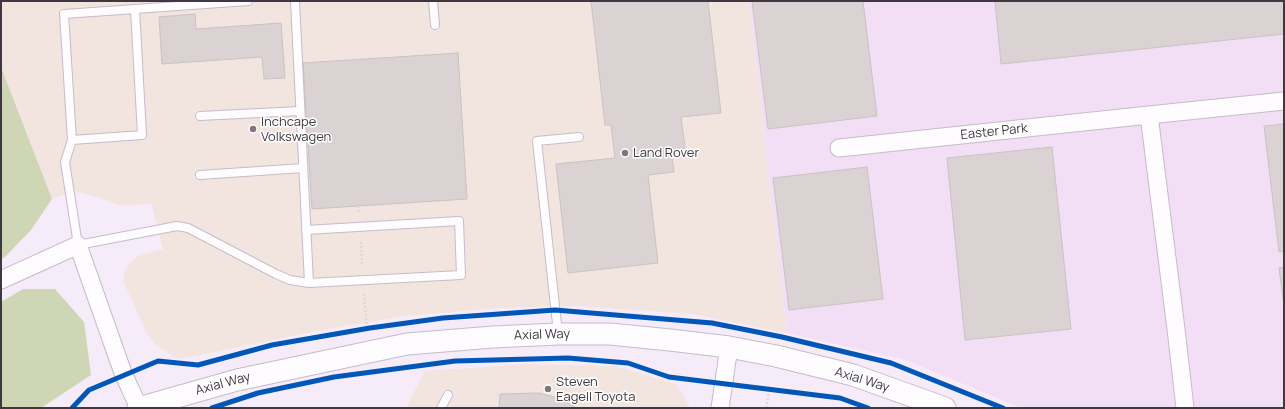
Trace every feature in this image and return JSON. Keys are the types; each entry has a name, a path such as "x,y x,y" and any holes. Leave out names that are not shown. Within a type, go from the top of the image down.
{"street":[{"name":"Easter Park","path":"839,148 1284,101"},
{"path":"1149,116 1185,408"},
{"path":"1,280 78,245 123,373 139,408"},
{"name":"Axial Way","path":"139,408 237,380 407,344 493,337 558,334 610,334 729,347 776,356 853,375 945,408"},
{"path":"720,408 729,347"}],"lane":[{"path":"248,1 64,14 72,140 65,162 78,245 177,226 188,228 290,280 308,283 461,274 459,222 306,230"},
{"path":"295,1 308,283"},
{"path":"433,1 435,25"},
{"path":"72,140 142,135 135,9"},
{"path":"200,116 300,111"},
{"path":"558,334 538,141 579,137"},
{"path":"200,175 302,168"},
{"path":"441,408 448,395"}],"path":[{"path":"359,329 370,328"},
{"path":"762,388 778,390"},
{"path":"766,408 770,389"}],"shaded area":[{"name":"Inchcape Volkswagen","path":"1,1 749,1 787,333 692,314 574,306 500,308 406,316 322,330 186,358 176,358 156,345 147,334 124,283 124,273 128,265 138,256 163,249 151,203 129,206 115,204 98,197 74,191 52,199 1,67"},
{"path":"749,1 1284,1 1284,408 1021,408 906,360 787,333"},
{"name":"Steven Eagell Toyota","path":"525,364 614,366 644,374 677,385 689,405 689,408 406,408 425,371"}],"green space":[{"path":"1,67 52,199 31,230 5,257 1,259"},
{"path":"23,289 55,289 84,322 91,375 41,408 1,408 1,302"}],"building":[{"path":"591,1 708,1 721,113 681,117 685,148 671,150 674,172 648,175 658,263 568,273 556,164 615,158 611,125 605,125"},
{"path":"752,1 863,1 877,116 768,129"},
{"path":"995,1 1284,1 1284,34 1001,64"},
{"path":"195,14 196,29 281,23 285,78 264,79 262,57 162,64 159,17"},
{"path":"458,53 467,199 312,209 303,63"},
{"path":"1284,124 1284,251 1279,252 1264,126"},
{"path":"1052,147 1071,329 965,340 947,158"},
{"path":"867,167 883,299 789,310 773,178"},
{"path":"1284,267 1284,306 1279,268"},
{"path":"539,393 558,398 575,408 499,408 500,394"}],"cycle path":[{"path":"72,408 89,390 158,361 198,365 272,345 370,328 443,318 555,310 712,323 782,337 891,363 1003,408"},
{"path":"212,408 258,393 334,377 455,361 568,358 628,363 669,377 840,398 868,408"}],"place":[{"name":"Inchcape Volkswagen","path":"253,129"},
{"name":"Land Rover","path":"625,153"},
{"name":"Steven Eagell Toyota","path":"548,389"}]}
